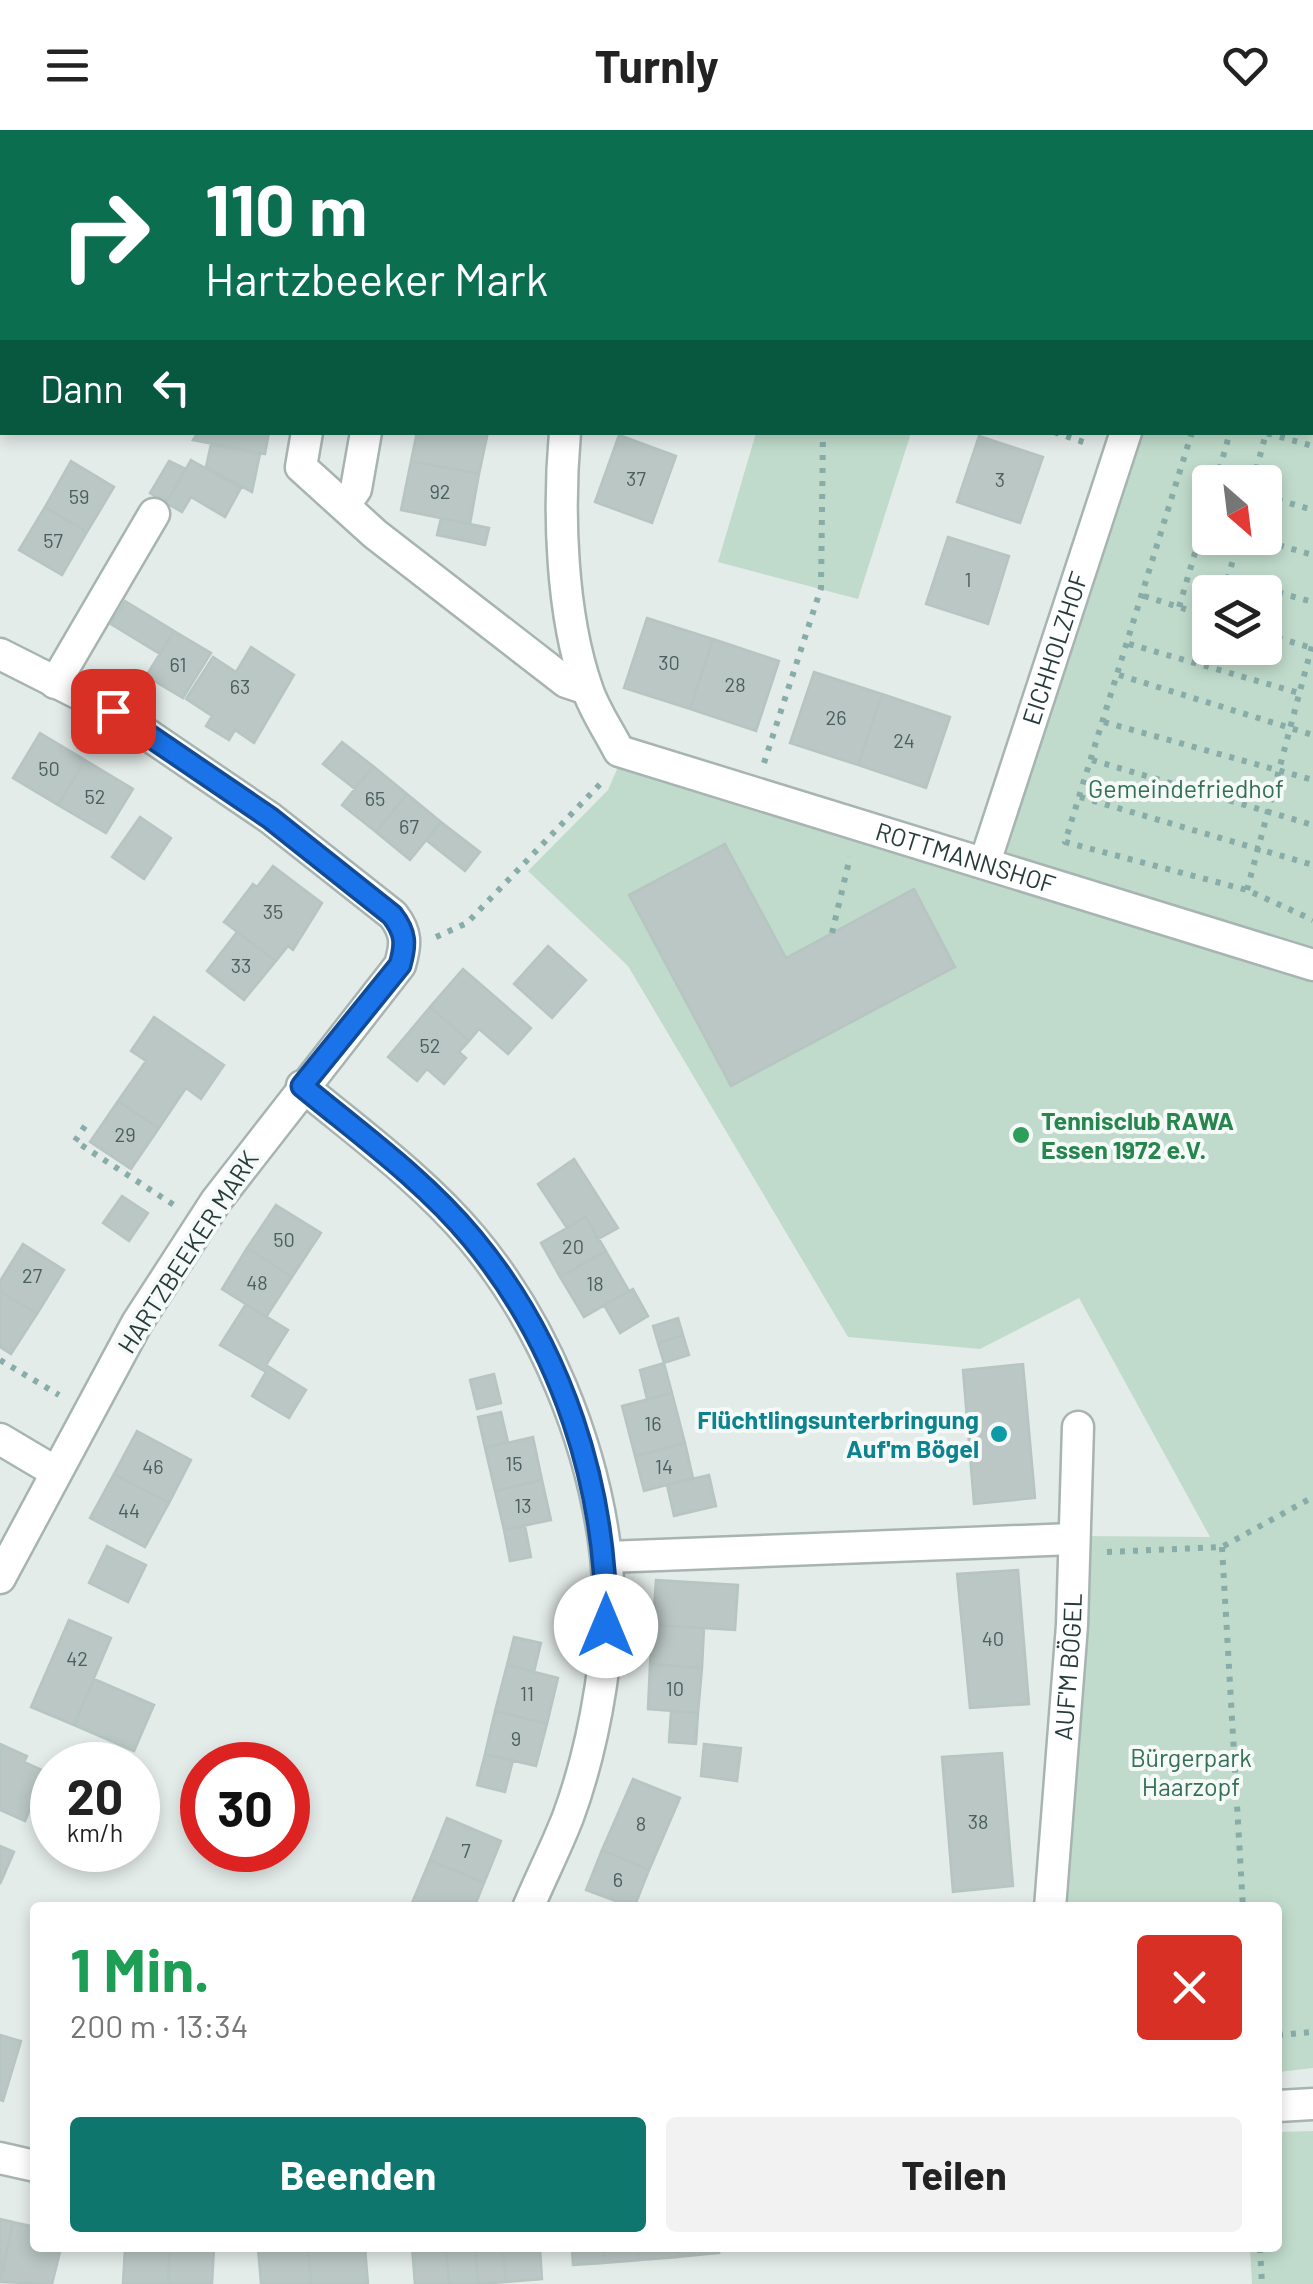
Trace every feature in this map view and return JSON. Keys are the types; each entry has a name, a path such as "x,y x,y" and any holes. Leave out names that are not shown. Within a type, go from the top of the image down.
{"street":[{"path":"306,435 301,468 375,534 566,682 587,689"},
{"path":"345,505 356,488 365,435"},
{"path":"564,435 558,512 587,689 619,751"},
{"name":"EICHHOLZHOF","path":"985,862 1125,435"},
{"path":"55,683 154,514"},
{"path":"0,654 113,711 270,818 392,915 403,929 406,946"},
{"name":"ROTTMANNSHOF","path":"619,751 1313,965"},
{"name":"HARTZBEEKER MARK","path":"0,1578 54,1471 147,1307 216,1202 302,1086 400,965 406,946"},
{"path":"302,1086 418,1182 473,1239 528,1319 568,1405 595,1495 606,1558 606,1626 592,1727 568,1815 531,1902"},
{"name":"AUF'M BÖGEL","path":"1050,1902 1078,1427"},
{"path":"0,1438 54,1471"},
{"path":"606,1558 1074,1546"},
{"path":"1282,2106 1313,2104"},
{"path":"0,2158 30,2165"}],"path":[{"path":"0,204 0,286"},
{"path":"755,793 821,588 823,435"},
{"path":"1191,435 1065,842 1247,890 1313,920"},
{"path":"1221,465 1229,435"},
{"path":"1258,465 1265,435"},
{"path":"1273,435 1313,446"},
{"path":"1282,501 1313,510"},
{"path":"1282,546 1313,555"},
{"path":"1179,608 1194,555"},
{"path":"1282,593 1313,602"},
{"path":"1144,596 1192,612"},
{"path":"1247,890 1312,646 1282,638"},
{"path":"1129,644 1299,693"},
{"path":"1119,675 1313,735"},
{"path":"1104,722 1313,780"},
{"path":"406,946 467,923 601,785 619,751"},
{"path":"1092,760 1313,825"},
{"path":"1080,797 1313,865"},
{"path":"832,933 858,827"},
{"path":"86,1126 76,1141 184,1211"},
{"path":"0,1360 66,1399"},
{"path":"1074,1546 1222,1547 1313,1497"},
{"path":"1222,1547 1243,1902"},
{"path":"1282,2036 1313,2032"},
{"path":"1260,2252 1262,2284"}],"green space":[{"path":"755,435 910,435 858,599 718,562"},
{"name":"Gemeindefriedhof","path":"1131,435 1313,435 1313,963 986,861"},
{"name":"Tennisclub RAWA Essen 1972 e.V.","path":"621,760 1313,973 1313,2068 1282,2072 1282,1902 1061,1902 1084,1536 1210,1537 1079,1298 980,1349 848,1337 628,966 528,871 608,790"},
{"path":"1313,2131 1313,2284 1252,2284 1250,2252 1282,2252 1282,2132"}],"building":[{"path":"196,435 268,435 265,454 193,440"},
{"path":"416,435 487,435 479,474 411,461"},
{"path":"619,435 676,456 652,523 595,502"},
{"path":"979,436 1043,457 1020,523 957,502"},
{"path":"211,444 260,454 252,492 206,467"},
{"path":"191,460 241,488 225,517 191,497 182,512 166,503"},
{"path":"71,461 114,487 87,532 45,507"},
{"path":"169,461 186,469 166,503 150,493"},
{"path":"411,461 479,474 470,524 401,510"},
{"path":"45,507 87,532 62,575 19,550"},
{"path":"441,518 489,528 485,545 437,535"},
{"path":"948,537 1009,556 988,624 926,604"},
{"path":"125,601 174,631 160,654 111,624"},
{"path":"647,618 713,639 690,709 624,688"},
{"path":"174,631 211,653 183,698 146,676"},
{"path":"713,639 779,661 756,731 690,709"},
{"path":"251,647 294,675 254,743 235,730 229,740 206,726 212,716 186,699 213,657 236,672"},
{"path":"814,672 882,694 858,765 790,743"},
{"path":"882,694 950,717 926,788 858,765"},
{"path":"40,733 85,760 58,805 13,778"},
{"path":"342,742 373,766 355,789 323,764"},
{"path":"85,760 133,789 106,833 58,805"},
{"path":"373,766 407,794 376,832 342,805"},
{"path":"407,794 441,822 410,860 376,832"},
{"path":"140,817 171,838 144,879 112,857"},
{"path":"441,822 480,852 465,871 426,840"},
{"path":"725,844 786,958 914,889 955,967 731,1086 629,895"},
{"path":"273,866 322,903 293,950 288,946 276,961 224,922 253,884 257,887"},
{"path":"237,932 276,961 244,1000 207,971"},
{"path":"548,946 586,980 552,1018 514,984"},
{"path":"463,969 531,1028 508,1054 479,1029 469,1041 430,1007"},
{"path":"430,1007 469,1041 459,1052 466,1058 444,1084 427,1069 417,1081 388,1057"},
{"path":"154,1017 224,1065 201,1099 186,1088 159,1128 118,1101 146,1061 131,1051"},
{"path":"118,1101 159,1128 131,1169 90,1142"},
{"path":"574,1159 618,1228 598,1239 586,1217 567,1228 538,1184"},
{"path":"122,1196 148,1213 129,1241 103,1223"},
{"path":"276,1205 321,1233 292,1277 247,1248"},
{"path":"586,1217 606,1251 560,1277 541,1243"},
{"path":"23,1244 64,1270 37,1314 0,1291 0,1281"},
{"path":"247,1248 292,1277 266,1317 222,1289"},
{"path":"606,1251 629,1291 584,1317 560,1277"},
{"path":"633,1289 648,1316 620,1333 604,1305"},
{"path":"0,1291 37,1314 11,1354 0,1347"},
{"path":"246,1304 288,1330 266,1365 306,1390 289,1418 252,1396 266,1372 220,1345"},
{"path":"678,1318 683,1335 658,1343 653,1326"},
{"path":"683,1335 689,1355 664,1363 658,1343"},
{"path":"664,1363 672,1393 647,1399 640,1370"},
{"name":"Flüchtlingsunterbringung Auf'm Bögel","path":"1023,1364 1035,1498 974,1504 963,1370"},
{"path":"494,1374 501,1403 477,1409 470,1380"},
{"path":"672,1393 685,1443 635,1456 622,1406"},
{"path":"501,1412 508,1442 485,1448 478,1417"},
{"path":"137,1431 191,1460 169,1503 114,1474"},
{"path":"533,1437 542,1480 495,1491 485,1448"},
{"path":"685,1443 693,1478 644,1491 635,1456"},
{"path":"114,1474 169,1503 145,1547 90,1518"},
{"path":"709,1475 716,1506 674,1516 667,1485"},
{"path":"542,1480 551,1520 504,1530 495,1491"},
{"path":"525,1526 531,1557 510,1561 504,1530"},
{"path":"107,1546 146,1565 128,1602 89,1583"},
{"path":"1018,1570 1029,1704 970,1708 957,1574"},
{"path":"656,1580 738,1585 735,1630 653,1625"},
{"path":"69,1620 111,1638 74,1725 31,1707"},
{"path":"653,1625 704,1628 702,1668 650,1664"},
{"path":"514,1637 541,1643 534,1672 507,1665"},
{"path":"650,1664 702,1668 698,1713 648,1709"},
{"path":"507,1665 558,1678 547,1724 495,1711"},
{"path":"94,1679 154,1705 138,1742 113,1742 74,1725"},
{"path":"495,1711 547,1724 536,1766 485,1754"},
{"path":"671,1711 698,1713 696,1744 669,1742"},
{"path":"0,1744 27,1756 24,1762 30,1765 30,1809 25,1821 0,1810"},
{"path":"704,1744 741,1748 737,1781 701,1776"},
{"path":"1002,1753 1013,1886 953,1892 942,1757"},
{"path":"485,1754 513,1760 505,1792 477,1785"},
{"path":"633,1779 680,1798 649,1870 602,1850"},
{"path":"447,1818 501,1841 484,1883 430,1860"},
{"path":"0,1846 14,1852 0,1884"},
{"path":"602,1850 649,1870 636,1902 618,1902 586,1890"},
{"path":"430,1860 484,1883 476,1902 412,1902"},
{"path":"0,2035 21,2041 3,2101 0,2100"},
{"path":"0,2219 13,2222 0,2281"},
{"path":"13,2222 30,2226 30,2252 60,2252 52,2284 0,2282"},
{"path":"125,2252 170,2252 168,2284 123,2284"},
{"path":"170,2252 214,2252 212,2284 168,2284"},
{"path":"258,2252 308,2252 311,2284 261,2284"},
{"path":"308,2252 365,2252 368,2284 311,2284"},
{"path":"412,2252 446,2252 449,2284 415,2284"},
{"path":"446,2252 475,2252 478,2284 449,2284"},
{"path":"475,2252 503,2252 506,2282 478,2284"},
{"path":"503,2252 540,2252 542,2279 506,2282"},
{"path":"572,2252 603,2252 604,2263 573,2265"},
{"path":"603,2252 639,2252 640,2260 604,2263"},
{"path":"639,2252 677,2252 678,2257 640,2260"},
{"path":"677,2252 719,2253 678,2257"}],"place":[{"name":"Tennisclub RAWA Essen 1972 e.V.","path":"1021,1135"},
{"name":"Flüchtlingsunterbringung Auf'm Bögel","path":"999,1434"}],"route":[{"path":"113,711 270,818 392,915 403,929 406,946 400,965 302,1086 418,1182 473,1239 528,1319 568,1405 595,1495 606,1558 606,1626"}],"park label":[{"name":"Bürgerpark Haarzopf","path":"1191,1772"}]}
